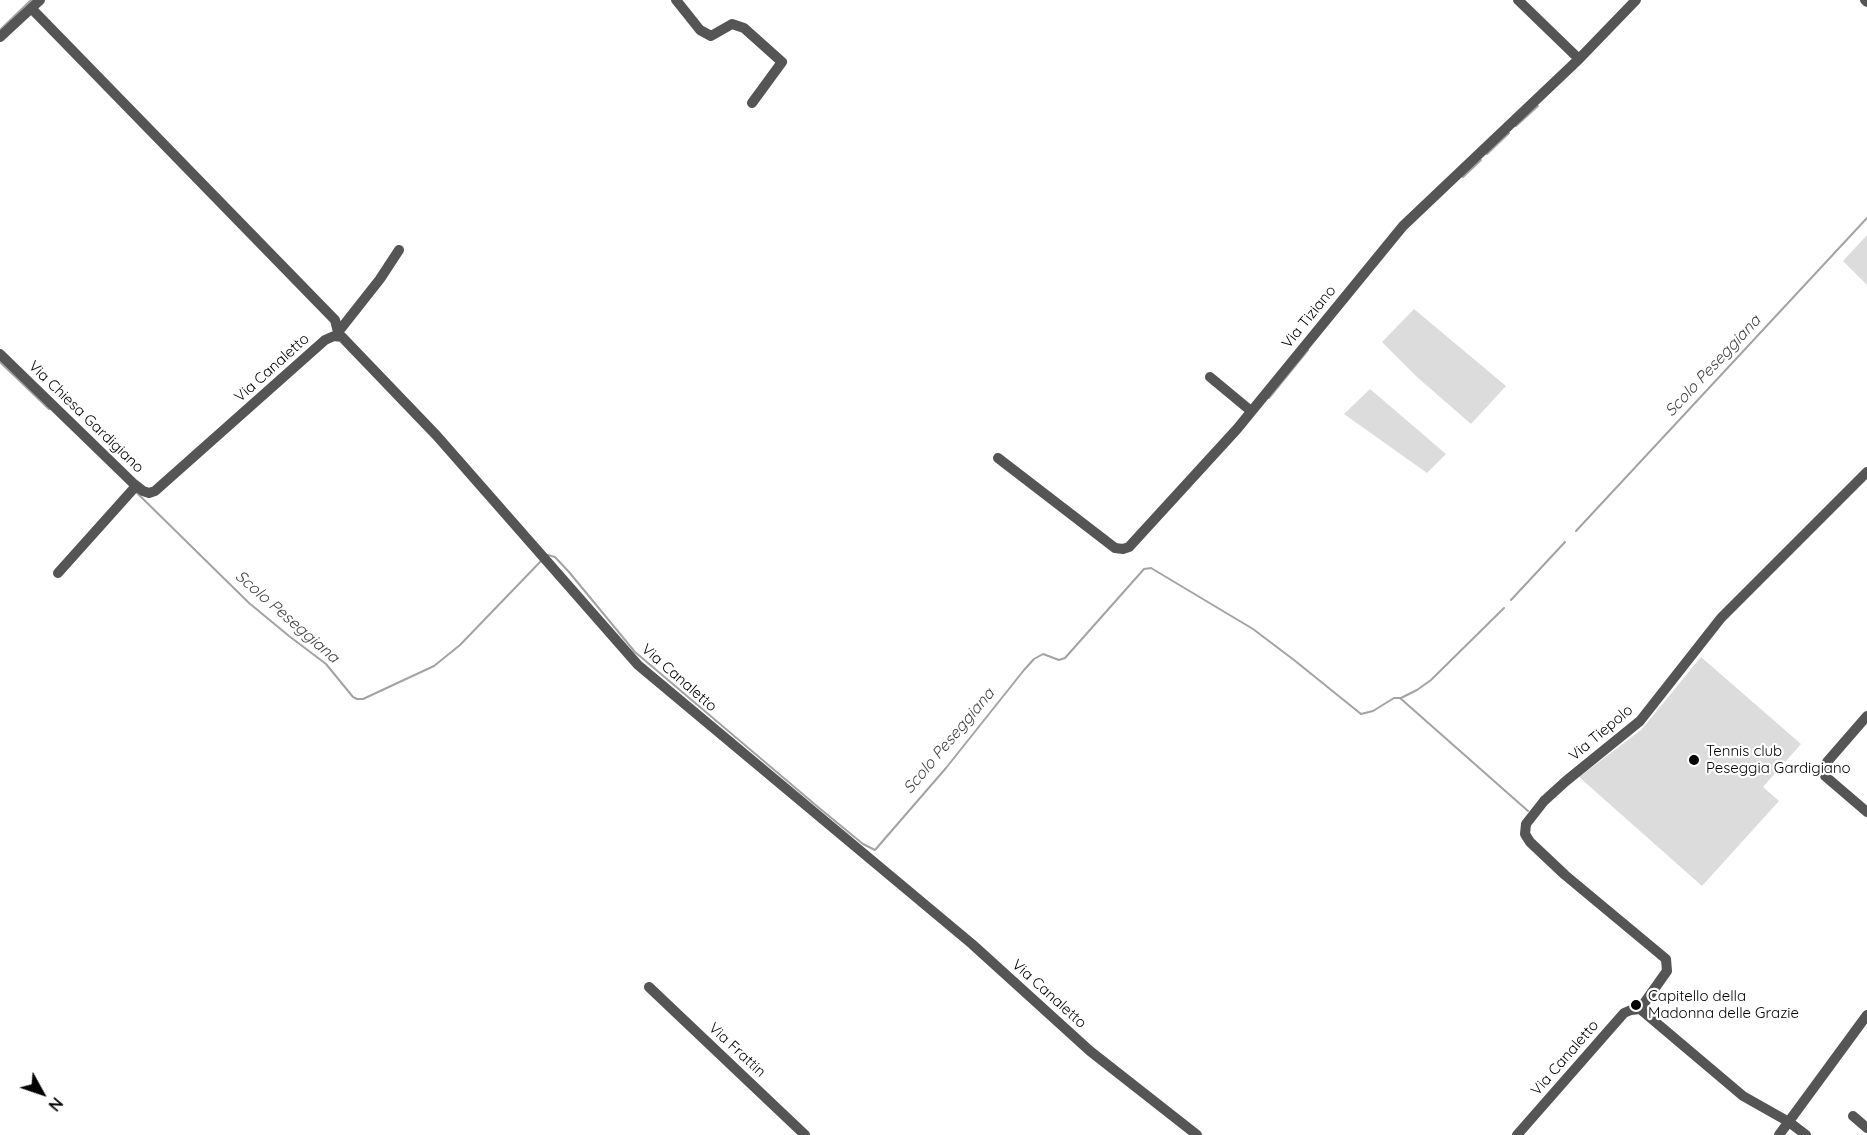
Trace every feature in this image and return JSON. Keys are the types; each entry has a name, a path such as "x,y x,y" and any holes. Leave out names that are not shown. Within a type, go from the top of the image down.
{"street":[{"path":"0,37 40,0"},
{"path":"676,0 700,30 711,36 732,24 744,28 782,62 752,103"},
{"path":"1518,0 1579,59"},
{"name":"Via Tiziano","path":"998,458 1115,548 1123,549 1129,546 1251,411 1403,226 1579,59 1636,0"},
{"path":"32,9 335,320 339,333"},
{"path":"339,333 399,250"},
{"name":"Via Canaletto","path":"155,491 325,340 339,333 437,436 638,665 972,944 1090,1051 1197,1135"},
{"name":"Via Chiesa Gardigiano","path":"0,354 136,486 149,493 155,491"},
{"path":"1210,377 1251,411"},
{"name":"Via Tiepolo","path":"1640,1009 1664,976 1666,958 1565,875 1530,842 1525,834 1526,825 1544,801 1640,721 1721,618 1867,472"},
{"path":"58,573 136,486"},
{"path":"1867,716 1827,762 1825,776 1867,812"},
{"name":"Via Frattin","path":"649,987 806,1135"},
{"path":"1640,1009 1743,1096 1789,1122 1806,1135"},
{"name":"Via Canaletto","path":"1519,1134 1624,1013 1640,1009"},
{"path":"1779,1135 1867,1015"},
{"path":"1853,1116 1867,1128"}],"shaded area":[{"path":"1867,235 1867,285 1843,261"},
{"path":"1414,309 1506,386 1471,424 1417,377 1382,342"},
{"path":"1370,389 1446,454 1427,473 1344,414"},
{"name":"Tennis club Peseggia Gardigiano","path":"1701,657 1801,744 1763,787 1779,801 1702,886 1579,777 1641,730"}],"waterway":[{"path":"0,30 31,0"},
{"path":"1516,126 1538,106"},
{"path":"1487,154 1509,133"},
{"path":"1463,177 1481,160"},
{"name":"Scolo Peseggiana","path":"1576,531 1867,218"},
{"path":"1269,398 1308,350"},
{"name":"Scolo Peseggiana","path":"0,362 49,409"},
{"name":"Scolo Peseggiana","path":"135,491 249,603 326,664 357,699 363,699 434,666 460,645 541,561"},
{"name":"Scolo Peseggiana","path":"1511,600 1565,542"},
{"name":"Scolo Peseggiana","path":"548,555 555,557 569,572 635,652 818,807 863,844 875,850 946,768 1034,659 1043,654 1059,660 1065,658 1144,569 1151,568 1253,629 1361,714 1373,711 1394,698 1400,698 1528,811"},
{"name":"Scolo Peseggiana","path":"1401,698 1431,680 1504,608"}],"place":[{"name":"Tennis club Peseggia Gardigiano","path":"1694,760"},
{"name":"Capitello della Madonna delle Grazie","path":"1636,1005"}]}
